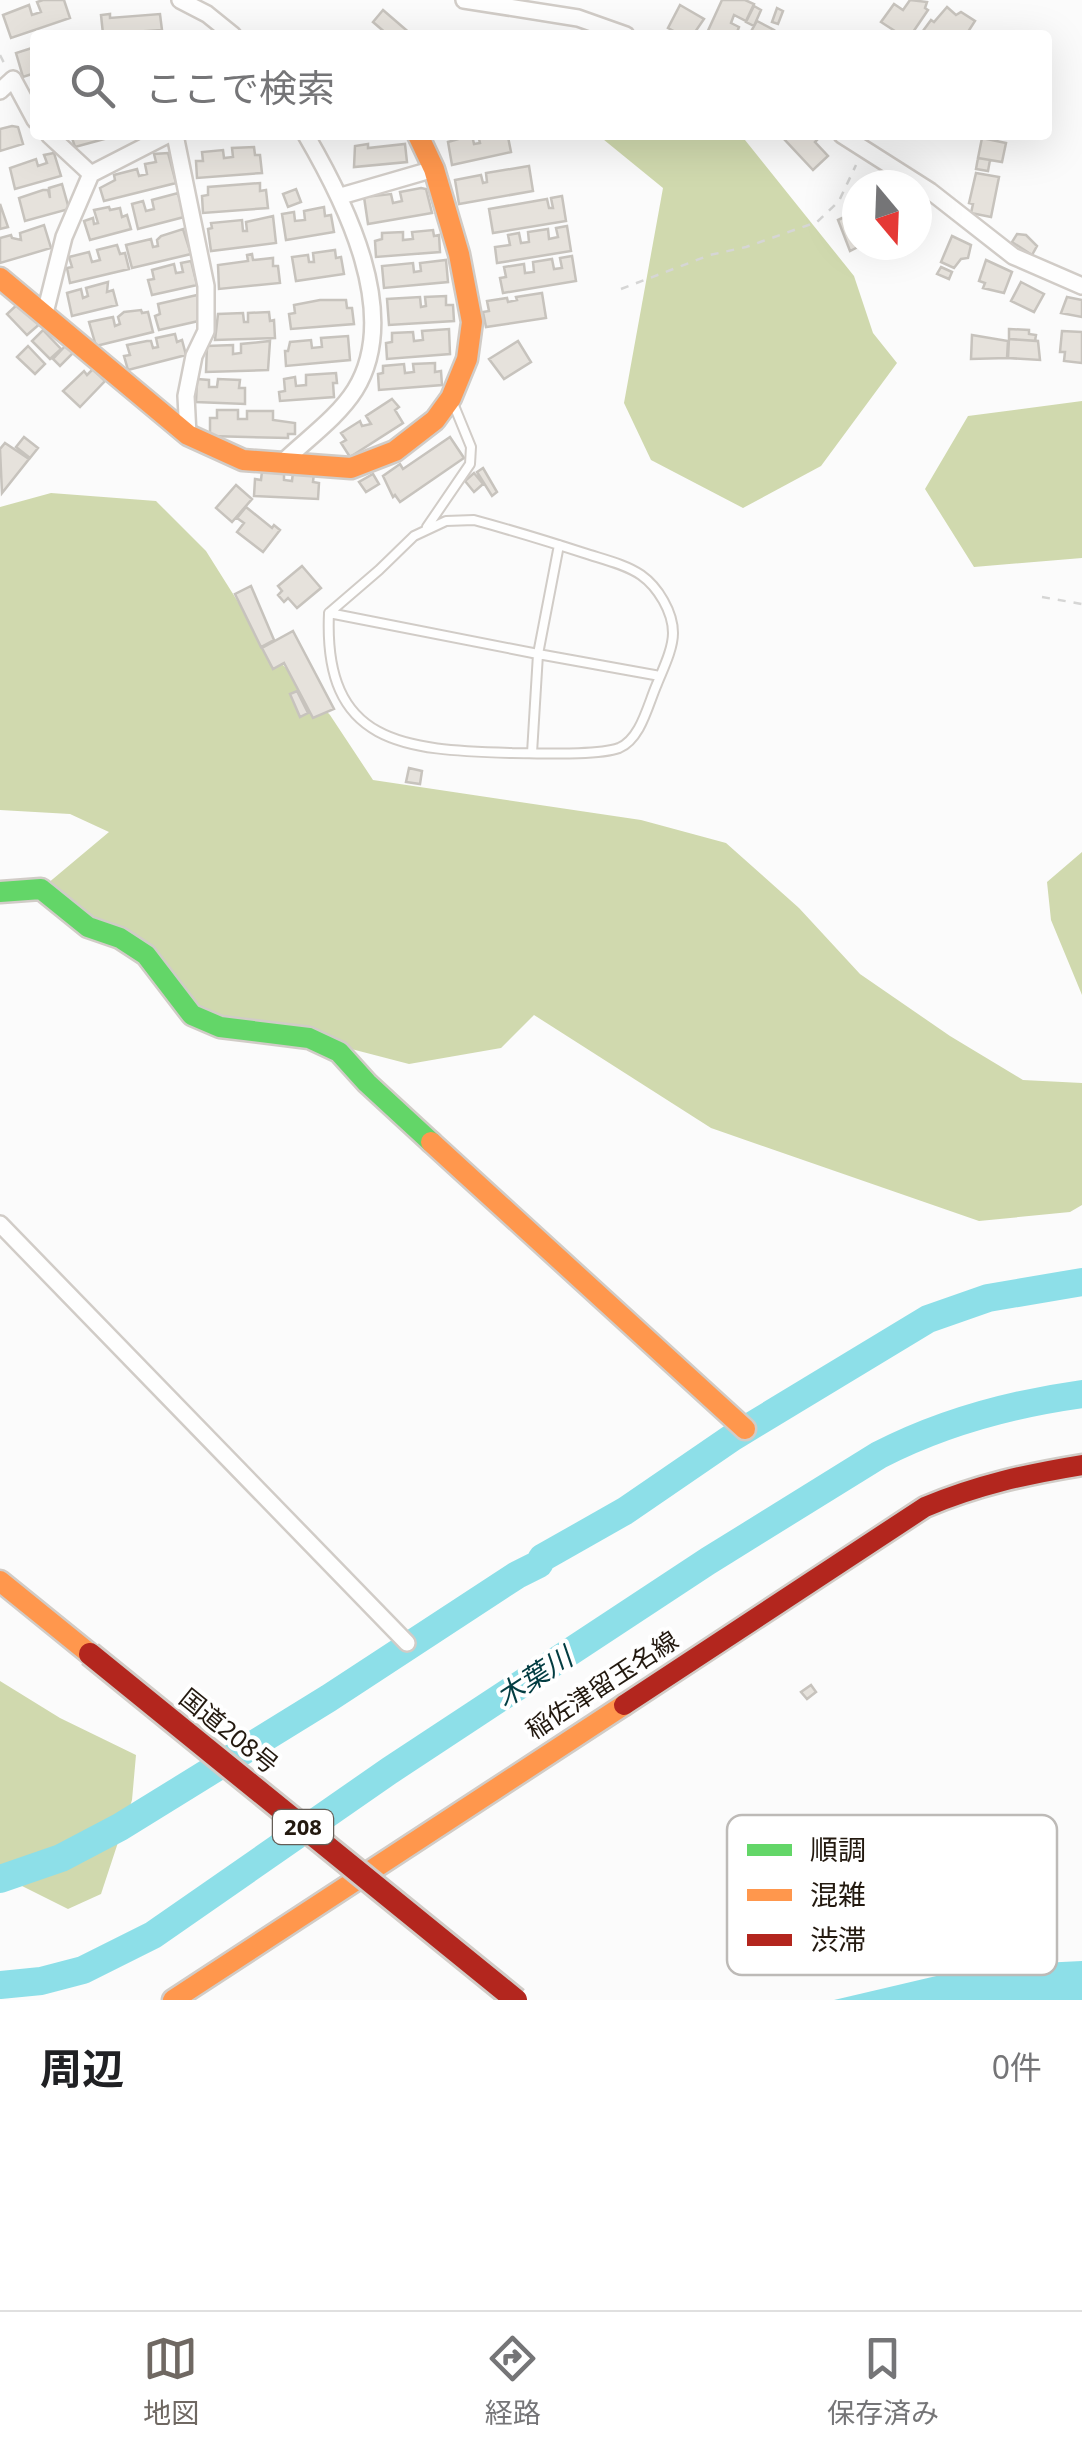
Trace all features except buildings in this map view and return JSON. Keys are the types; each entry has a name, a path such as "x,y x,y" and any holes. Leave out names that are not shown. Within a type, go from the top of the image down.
{"main road":[{"path":"0,278 188,435 243,460 351,468 413,440 435,420 451,398 467,359 472,322 460,254 434,169 420,140"},
{"path":"0,892 41,889 88,926 120,938 146,955 192,1015 220,1026 309,1038 339,1052 367,1083 745,1429"},
{"name":"稲佐津留玉名線","path":"173,2000 925,1508 973,1487 1082,1465"},
{"name":"国道208号","path":"0,1580 516,2000"}],"street":[{"path":"180,0 227,30"},
{"path":"464,0 578,18 612,30"},
{"path":"0,91 13,79 30,111"},
{"path":"55,140 92,174"},
{"path":"46,313 64,238 92,174 157,140"},
{"path":"175,140 206,286 206,331 194,356 186,396 188,435"},
{"path":"284,461 354,390 368,360 372,334 370,290 340,196 309,140"},
{"path":"849,140 930,191 1014,256 1082,286"},
{"path":"340,196 434,169"},
{"path":"0,1224 407,1643"}],"lane":[{"path":"428,527 446,521 474,520 642,575 667,606 673,634 633,738 618,748 532,753 423,746 376,733 349,710 334,680 327,644 328,613 428,527 470,464 471,448 460,429 451,398"},
{"path":"532,753 538,654 558,545"},
{"path":"328,613 660,676"}],"path":[{"path":"621,288 817,222 840,201 863,150"},
{"path":"1042,597 1082,604"}],"green space":[{"path":"604,140 745,140 854,276 873,333 897,363 821,466 743,508 651,460 624,403 663,188"},
{"path":"1082,401 1082,558 974,567 925,489 968,416"},
{"path":"51,493 156,501 206,551 267,648 330,715 373,780 641,820 726,843 799,908 860,974 950,1036 1023,1080 1082,1083 1082,1205 1070,1212 979,1221 711,1128 534,1015 501,1048 409,1064 309,1038 192,1015 146,955 41,889 109,832 70,814 0,810 0,507"},
{"path":"1082,852 1082,995 1051,920 1047,882"},
{"path":"0,1681 60,1718 136,1755 132,1800 101,1894 68,1909 0,1875"}],"water":[{"path":"1082,1961 1082,2000 834,2000 941,1975 1057,1975 1057,1962"}],"waterway":[{"path":"0,1879 61,1858 120,1827 329,1698 539,1564 542,1558 625,1511 733,1437 928,1319 988,1298 1082,1282"},
{"name":"木葉川","path":"0,1985 41,1981 83,1970 153,1935 389,1771 708,1561 879,1455 978,1416 1082,1394"}],"traffic: fast":[{"path":"0,892 41,889 88,927 120,938 146,955 192,1015 220,1027 309,1038 339,1052 431,1142"}],"traffic: slow":[{"path":"0,278 188,435 243,460 351,468 395,451 435,420 451,398 467,359 472,322 459,254 434,169 420,140"},
{"path":"431,1142 745,1429"},
{"path":"0,1581 90,1654"},
{"path":"173,2000 624,1705"}],"traffic: jam":[{"path":"624,1705 925,1507 1002,1481 1082,1465"},
{"path":"90,1654 516,2000"}]}
